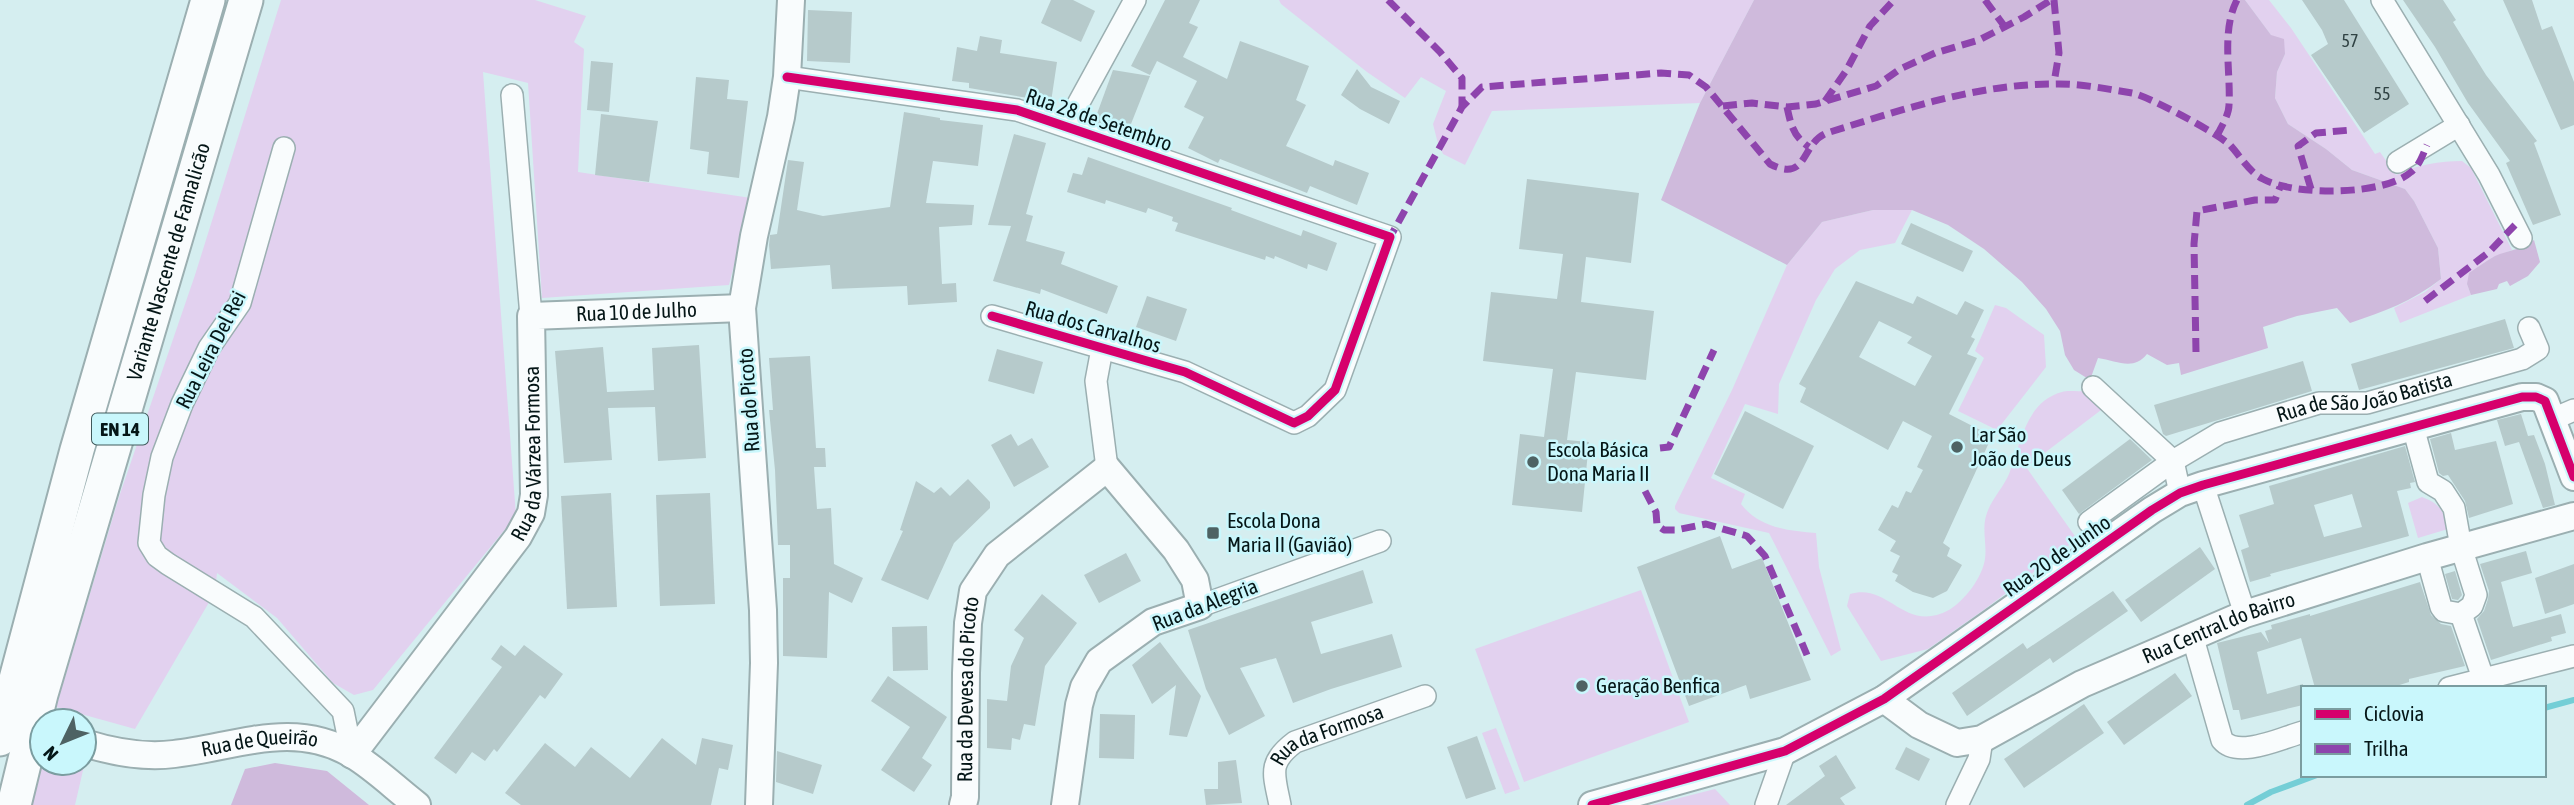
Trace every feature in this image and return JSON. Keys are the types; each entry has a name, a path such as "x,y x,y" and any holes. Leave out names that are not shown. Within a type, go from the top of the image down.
{"highway":[{"name":"Variante Nascente de Famalicão","path":"0,739 81,437 208,0"},
{"name":"Variante Nascente de Famalicão","path":"14,805 41,694 246,0"}],"street":[{"name":"Rua do Picoto","path":"759,805 763,610 742,308 787,77 791,0"},
{"path":"1066,126 1135,0"},
{"path":"2382,0 2489,175 2521,238"},
{"name":"Rua 28 de Setembro","path":"787,77 1017,110 1390,237"},
{"name":"Rua da Várzea Formosa","path":"352,755 518,537 531,513 534,495 531,316 512,95"},
{"path":"2398,162 2459,125"},
{"name":"Rua Leira Del Rei","path":"284,148 240,303 209,348 182,404 162,457 154,495 149,542 156,556 254,617 343,711 352,755"},
{"name":"Rua dos Carvalhos","path":"992,316 1185,372 1294,423 1308,416 1335,390 1390,237"},
{"name":"Rua 10 de Julho","path":"531,316 742,308"},
{"name":"Rua de São João Batista","path":"2089,522 2173,461 2220,433 2319,403 2367,403 2522,359 2538,349 2529,328"},
{"path":"1102,349 1096,381 1107,468 1176,550 1195,580 1200,606"},
{"path":"2093,387 2173,461 2192,489 2245,614"},
{"name":"Rua 20 de Junho","path":"1592,805 1785,751 1884,699 2152,510 2192,489 2522,397 2536,397 2564,415"},
{"path":"2564,415 2574,477"},
{"path":"2413,427 2428,482 2442,491 2454,508 2476,595 2472,606 2462,614 2444,611 2441,607 2427,558"},
{"name":"Rua da Devesa do Picoto","path":"963,805 968,623 973,591 997,555 1107,468"},
{"name":"Rua Central do Bairro","path":"1884,699 1919,725 1957,743 1982,739 2082,684 2245,614 2462,547 2574,516"},
{"name":"Rua da Alegria","path":"1065,805 1079,705 1084,687 1099,661 1153,622 1380,541"},
{"path":"2462,614 2483,678"},
{"path":"2192,635 2222,740 2227,747 2244,749 2301,733"},
{"path":"2456,686 2574,656"},
{"name":"Rua da Formosa","path":"1280,805 1274,765 1281,753 1295,742 1425,696"},
{"name":"Rua de Queirão","path":"98,747 147,756 288,736 320,742 352,755 417,805"},
{"path":"1957,805 1979,760 1982,739"},
{"path":"1766,805 1785,751"}],"shaded area":[{"path":"281,0 535,0 586,16 574,42 584,49 578,172 751,198 729,285 542,298 528,83 483,72 516,516 373,690 354,695 333,683 277,618 217,573 215,592 135,729 98,719 98,707 56,707 119,497 195,275"},
{"path":"1279,0 1754,0 1700,103 1492,111 1465,165 1443,154 1437,140 1433,124 1446,91 1421,77 1405,98 1367,72"},
{"path":"1754,0 2245,0 2271,35 2284,39 2285,54 2277,72 2275,98 2288,124 2352,170 2405,189 2438,248 2441,279 2420,294 2350,323 2337,308 2297,316 2263,327 2268,348 2181,375 2179,363 2167,365 2147,354 2131,364 2098,358 2090,380 2074,370 2065,355 2060,331 2046,309 2022,282 1984,249 1948,225 1912,210 1873,210 1822,222 1787,265 1661,200 1700,103"},
{"path":"2245,0 2269,0 2291,28 2375,154 2380,152 2396,175 2420,166 2446,162 2462,161 2471,168 2512,250 2492,258 2467,284 2471,295 2400,323 2394,308 2425,292 2441,279 2438,248 2405,189 2352,170 2288,124 2275,98 2277,72 2285,54"},
{"path":"1873,210 1912,210 1895,243 1860,250 1835,269 1816,300 1779,384 1778,414 1745,404 1711,478 1745,494 1741,504 1748,512 1766,523 1785,529 1816,533 1819,567 1841,650 1831,656 1769,533 1679,513 1675,506 1732,390 1787,265 1822,222"},
{"path":"2534,240 2540,262 2528,276 2510,286 2507,281 2499,284 2497,289 2471,295 2467,284 2469,273 2495,256"},
{"path":"1995,305 2006,308 2044,335 2046,367 1997,430 1958,411 1984,358 1975,351"},
{"path":"2064,391 2092,393 2109,404 2026,467 2077,539 1928,649 1881,661 1847,606 1850,594 1864,592 1876,595 1920,616 1933,616 1955,606 1972,588 1980,574 1985,559 1986,516 2009,474 2032,414 2050,397"},
{"path":"2422,497 2440,509 2448,529 2418,538 2408,503"},
{"name":"Geração Benfica","path":"1641,590 1689,722 1524,782 1475,649"},
{"path":"1496,728 1520,789 1505,794 1482,733"},
{"path":"275,763 327,771 369,805 231,805 245,769"},
{"path":"34,777 81,777 75,805 26,805"},
{"path":"1715,789 1730,805 1652,805"}],"building":[{"path":"1051,0 1073,0 1095,11 1081,42 1041,23"},
{"path":"1165,0 1200,0 1189,23 1198,27 1183,57 1227,79 1240,41 1309,66 1296,100 1306,105 1286,146 1333,166 1335,160 1369,173 1357,205 1310,186 1307,193 1220,159 1218,163 1188,148 1204,117 1184,107 1197,81 1157,61 1150,75 1131,66"},
{"path":"2302,0 2344,0 2409,104 2364,133 2311,55 2328,44"},
{"path":"2403,0 2443,0 2456,20 2453,22 2486,75 2537,141 2534,143 2561,215 2533,225 2506,163 2510,161 2468,103"},
{"path":"2503,0 2532,0 2542,30 2552,26 2574,82 2574,125 2561,130"},
{"path":"808,10 852,12 850,63 807,61"},
{"path":"980,36 1002,40 1000,53 1057,62 1051,102 969,88 969,83 952,81 957,47 977,51"},
{"path":"591,61 613,63 609,112 587,110"},
{"path":"1357,69 1371,87 1400,101 1389,124 1360,109 1341,95"},
{"path":"1113,70 1150,76 1127,134 1094,122"},
{"path":"696,77 729,80 727,99 748,101 739,178 707,174 709,152 690,149"},
{"path":"904,112 983,125 978,166 933,161 926,203 974,205 972,225 939,227 942,284 956,283 957,302 908,305 907,286 832,289 830,265 771,269 770,235 777,234 788,160 804,162 797,210 823,216 890,207"},
{"path":"601,114 658,121 649,182 595,175"},
{"path":"1014,134 1046,143 1026,214 1033,216 1026,241 1065,252 1061,264 1118,286 1107,314 1041,289 1040,294 993,281 1011,226 988,225"},
{"path":"1088,157 1232,208 1231,210 1301,236 1303,230 1337,243 1327,271 1308,264 1307,269 1275,256 1274,259 1266,256 1265,260 1175,231 1178,223 1172,221 1173,217 1148,208 1146,213 1106,200 1105,204 1067,192 1073,173 1082,175"},
{"path":"1527,179 1639,193 1631,263 1586,257 1581,302 1654,311 1646,380 1576,372 1567,440 1589,442 1582,512 1512,505 1520,434 1544,437 1553,369 1483,361 1491,292 1557,299 1563,254 1519,249"},
{"path":"1911,223 1973,251 1963,272 1901,244"},
{"name":"Lar São João de Deus","path":"1856,281 1913,304 1917,296 1957,315 1965,301 1984,310 1971,337 1975,339 1967,354 1977,358 1949,414 1992,436 1943,543 1950,548 1947,556 1962,565 1947,591 1933,598 1913,592 1895,581 1898,575 1892,572 1900,556 1890,551 1896,541 1878,530 1892,505 1898,508 1906,491 1911,493 1923,470 1917,467 1932,436 1903,421 1888,450 1800,402 1806,388 1799,384","holes":["1879,321 1912,337 1907,343 1932,356 1915,386 1859,357"]},
{"path":"1147,296 1187,309 1176,341 1136,327"},
{"path":"2505,319 2514,348 2359,390 2351,364"},
{"path":"699,345 706,458 658,461 655,407 608,408 612,460 564,463 555,351 603,347 607,392 654,390 652,348"},
{"path":"997,349 1043,362 1034,394 988,381"},
{"path":"810,356 816,448 825,448 826,467 814,467 817,509 831,508 834,564 863,578 852,603 829,592 827,658 783,656 783,578 790,578 790,545 778,545 769,410 773,410 769,358"},
{"path":"2303,361 2312,391 2166,436 2163,434 2154,405"},
{"path":"1745,411 1814,446 1783,509 1714,474"},
{"path":"2521,414 2528,436 2534,435 2545,464 2555,505 2543,508 2519,442 2505,446 2497,420"},
{"path":"2451,433 2455,450 2496,441 2513,504 2469,518 2465,501 2448,475 2439,473 2430,439"},
{"path":"1011,434 1018,446 1032,438 1049,467 1014,487 991,445"},
{"path":"2130,439 2152,460 2079,514 2062,490"},
{"path":"2405,446 2415,482 2410,483 2411,488 2397,491 2409,536 2270,574 2271,576 2250,582 2241,550 2249,547 2239,515 2274,504 2269,486","holes":["2352,494 2362,527 2324,537 2314,505"]},
{"path":"968,479 990,502 990,508 954,543 928,600 881,580 903,531 900,530 916,481 934,493 941,487 950,496"},
{"path":"611,493 617,607 567,609 561,496"},
{"path":"710,493 715,604 660,606 656,495"},
{"path":"1720,536 1732,569 1762,558 1811,680 1750,699 1746,685 1689,706 1637,567"},
{"path":"2200,547 2215,569 2141,622 2125,600"},
{"path":"2526,551 2532,573 2501,582 2513,627 2561,614 2566,633 2551,637 2552,641 2491,660 2477,619 2484,611 2489,591 2480,564"},
{"path":"1126,553 1141,581 1099,603 1084,575"},
{"path":"2574,564 2574,604 2545,614 2535,578"},
{"path":"1363,570 1373,603 1311,622 1321,654 1392,634 1402,667 1293,703 1276,658 1240,668 1265,716 1229,735 1206,689 1188,630"},
{"path":"2455,571 2462,595 2458,600 2452,599 2445,574"},
{"path":"2420,582 2431,615 2441,624 2451,626 2465,666 2409,679 2409,682 2396,686 2314,686 2301,638 2257,652 2267,694 2303,684 2301,705 2241,720 2239,710 2233,710 2217,643 2261,632 2269,643 2265,631 2272,629 2271,625 2310,616"},
{"path":"2113,591 2128,611 2053,663 2050,658 1967,716 1952,693 2023,643 2027,649"},
{"path":"1042,594 1077,623 1045,666 1035,726 1024,724 1020,740 1012,738 1011,750 987,748 987,699 1007,701 1011,666 1024,638 1014,630"},
{"path":"927,626 928,670 893,671 892,627"},
{"path":"1160,642 1201,696 1187,737 1169,735 1176,685 1152,704 1132,665"},
{"path":"501,645 515,656 524,645 563,674 545,699 540,695 497,752 494,749 485,761 472,752 456,774 434,758 502,667 491,659"},
{"path":"2175,673 2192,696 2124,745 2107,722"},
{"path":"888,676 947,717 922,758 932,765 914,792 881,770 910,727 871,701"},
{"path":"2084,704 2104,733 2024,788 2004,759"},
{"path":"1100,714 1135,715 1134,759 1099,758"},
{"path":"1477,736 1496,789 1466,799 1447,747"},
{"path":"662,738 696,765 702,738 733,745 728,770 719,768 711,805 521,805 505,793 545,743 575,767 591,747 630,778"},
{"path":"1906,747 1930,759 1919,781 1895,769"},
{"path":"777,751 822,765 813,794 776,782"},
{"path":"1836,755 1856,788 1840,798 1845,805 1786,805 1825,776 1819,766"},
{"path":"1236,760 1242,803 1206,805 1204,789 1218,789 1218,762"}],"waterway":[{"path":"2546,707 2574,700"},
{"path":"2247,805 2271,792 2312,777"}],"marked path":[{"path":"1388,0 1462,78 1462,107"},
{"path":"1825,101 1846,71 1870,26 1894,0"},
{"path":"1985,0 2005,27"},
{"path":"1723,106 1752,103 1787,107 1816,104 1876,86 1900,69 1935,53 1979,40 2051,0"},
{"path":"2054,0 2059,53 2054,83"},
{"path":"2217,136 2229,109 2228,38 2237,0"},
{"path":"1388,241 1462,107 1482,87 1661,73 1689,75 1706,87 1770,164 1783,169 1792,169 1798,165 1813,144 1830,132 1968,93 2025,85 2082,85 2132,93 2223,139 2249,168 2263,179 2295,188 2338,191 2381,186 2411,172 2419,163 2427,145"},
{"path":"1787,107 1794,130 1799,139 1809,147"},
{"path":"2311,189 2298,146 2316,133 2351,130"},
{"path":"2196,352 2194,244 2197,211 2255,200 2275,200 2280,187"},
{"path":"2425,301 2489,252 2515,225"},
{"path":"1660,448 1669,447 1714,350"},
{"path":"1645,491 1656,512 1657,525 1664,530 1706,524 1747,536 1765,556 1807,655"}],"cycle path":[{"path":"787,77 1017,110 1390,237 1335,390 1308,416 1294,423 1185,372 992,316"},
{"path":"1592,805 1785,751 1884,699 2152,510 2180,493 2203,485 2522,397 2536,397 2545,401 2574,477"}],"place":[{"name":"Lar São João de Deus","path":"1957,447"},
{"name":"Escola Básica Dona Maria II","path":"1533,462"},
{"name":"Escola Dona Maria II (Gavião)","path":"1213,533"},
{"name":"Geração Benfica","path":"1582,686"}]}
